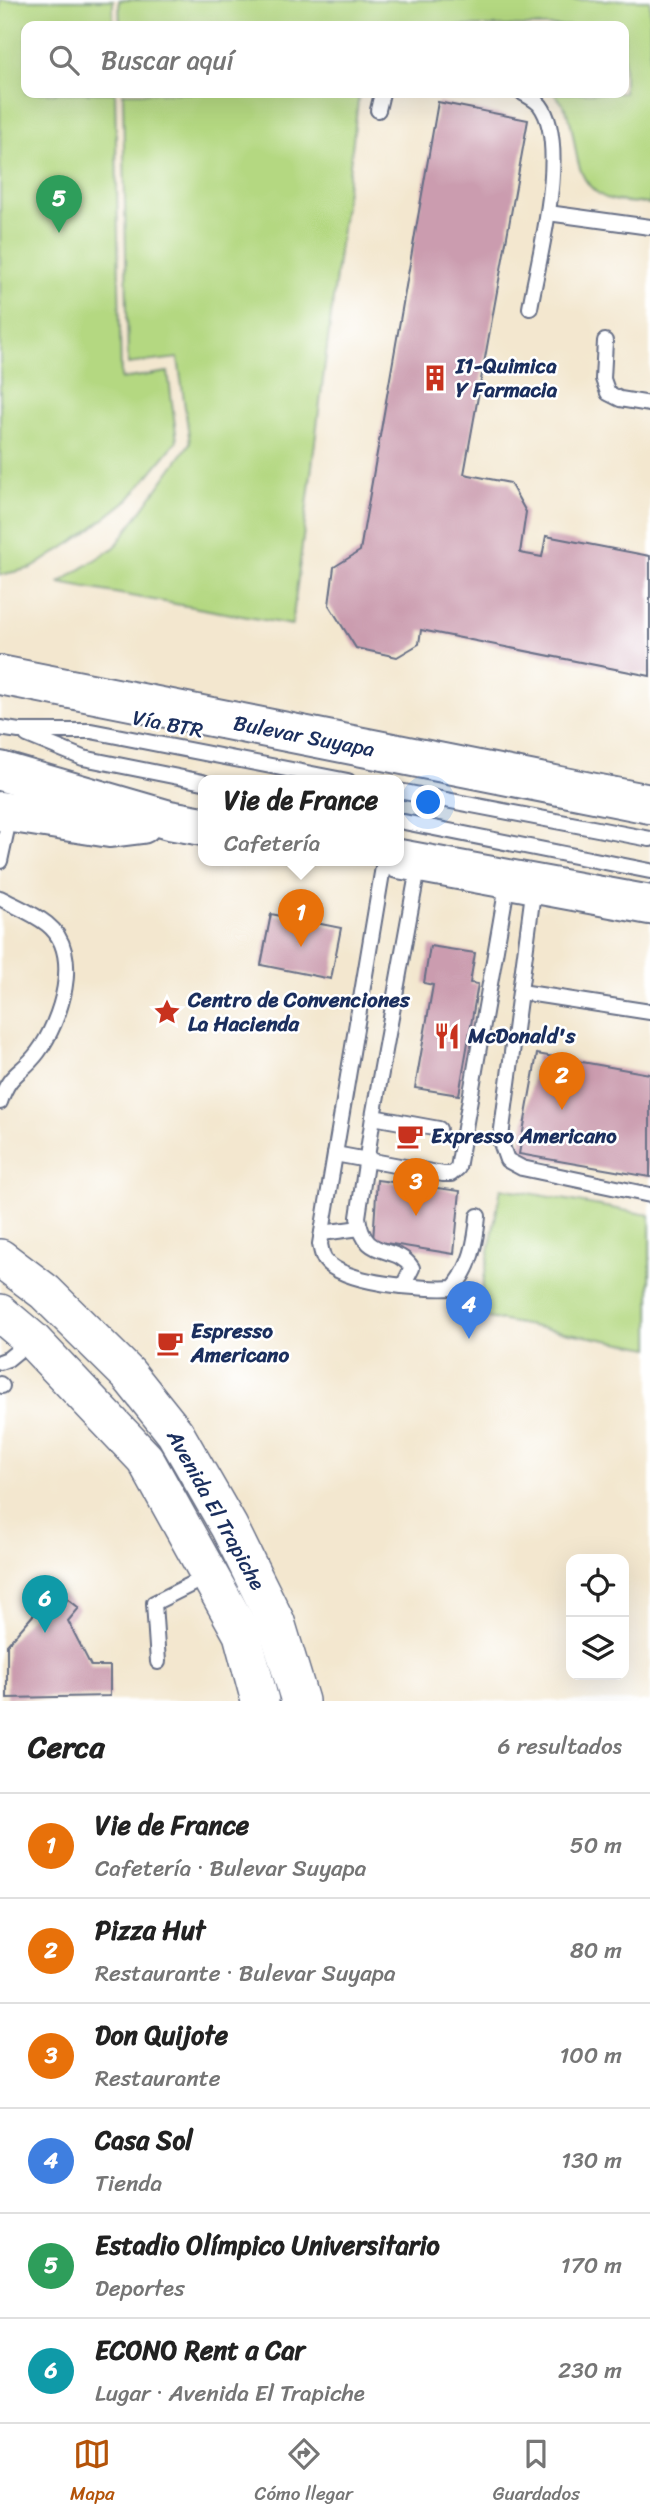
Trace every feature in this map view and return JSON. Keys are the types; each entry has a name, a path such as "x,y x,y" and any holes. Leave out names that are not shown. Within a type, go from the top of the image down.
{"main road":[{"name":"Bulevar Suyapa","path":"0,675 650,804"},
{"path":"8,773 186,823"},
{"path":"5,811 110,828 186,823"},
{"path":"404,861 650,905"},
{"name":"Avenida El Trapiche","path":"0,1258 45,1292 128,1374 175,1433 229,1527 276,1622 300,1701"},
{"path":"0,1269 45,1292"},
{"name":"Avenida El Trapiche","path":"0,1313 32,1339 145,1459 242,1634 260,1701"}],"lane":[{"path":"378,110 381,98"},
{"path":"530,308 548,213 553,154 550,123 540,103 532,98"},
{"path":"548,213 650,227"},
{"path":"605,341 603,379 608,393 620,399 650,404"},
{"name":"Vía BTR","path":"0,728 19,731 91,731 317,775"},
{"name":"Vía BTR","path":"19,731 83,758 198,781"},
{"path":"404,792 650,839"},
{"path":"0,861 5,811"},
{"path":"404,822 650,871"},
{"path":"400,866 359,1228 368,1245 408,1261 412,1268 403,1286"},
{"path":"400,866 335,1154 320,1244 324,1259 334,1268 421,1290 453,1287 463,1277 471,1257 478,1216"},
{"path":"335,1154 443,1174 452,1174 458,1168 522,881"},
{"path":"522,881 521,992 501,1143 507,1160 522,1168 650,1195"},
{"path":"0,898 49,926 62,949 66,969 64,997 47,1041 31,1061 3,1081 0,1102"},
{"path":"521,992 650,1012"},
{"path":"373,1117 439,1129"},
{"path":"322,1233 359,1228"},
{"path":"0,1362 8,1360 32,1339"},
{"path":"158,1662 154,1603 209,1575"}],"green space":[{"path":"0,0 113,0 113,21 21,21 21,98 115,98 121,379 168,372 177,441 129,499 83,535 32,568 0,575"},
{"path":"119,0 650,0 650,204 607,198 590,186 582,174 569,117 558,98 629,98 629,21 120,21"},
{"path":"123,98 358,98 292,625 59,583 115,547 190,443 178,358 128,364"},
{"path":"501,1188 650,1215 650,1348 477,1316"}],"building":[{"name":"I1-Quimica Y Farmacia","path":"438,102 528,120 464,474 510,483 526,512 520,553 542,557 546,536 650,556 650,676 421,630 419,644 397,657 356,648 329,605 334,567 360,551"},
{"path":"271,914 341,928 331,979 261,965"},
{"name":"McDonald's","path":"430,946 475,953 470,983 478,984 459,1095 415,1088 433,985 424,983"},
{"path":"537,1054 650,1074 650,1177 519,1154"},
{"path":"377,1180 460,1191 454,1254 373,1241"},
{"path":"56,1589 79,1608 68,1621 91,1666 110,1666 110,1696 7,1698 7,1645"}],"place":[{"name":"Estadio Olímpico Universitario","path":"59,233"},
{"name":"I1-Quimica Y Farmacia","path":"435,378"},
{"name":"Vie de France","path":"301,947"},
{"name":"Centro de Convenciones La Hacienda","path":"167,1012"},
{"name":"McDonald's","path":"447,1036"},
{"name":"Pizza Hut","path":"562,1110"},
{"name":"Expresso Americano","path":"410,1136"},
{"name":"Don Quijote","path":"416,1216"},
{"name":"Casa Sol","path":"469,1339"},
{"name":"Espresso Americano","path":"170,1343"},
{"name":"ECONO Rent a Car","path":"45,1633"}]}
